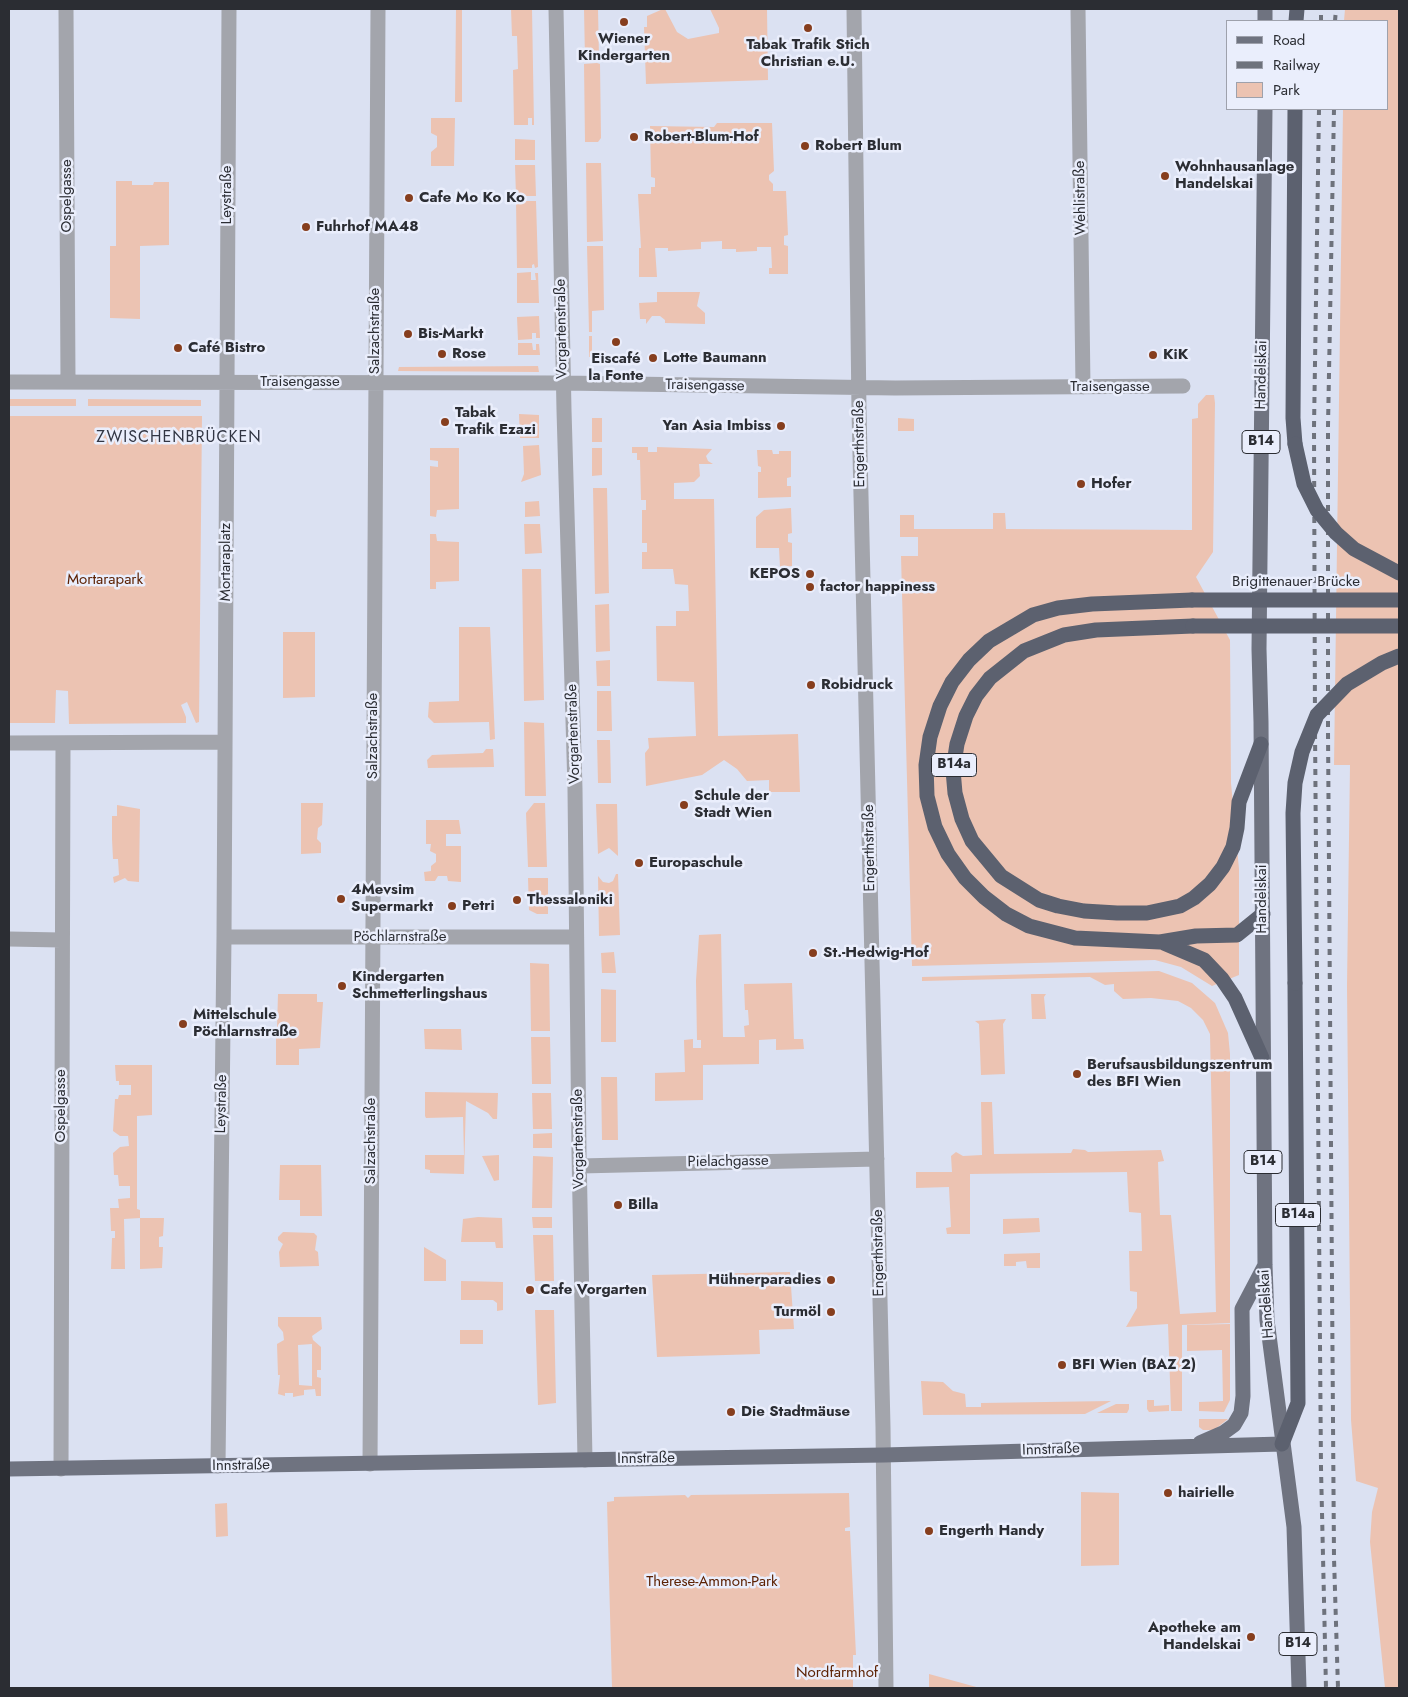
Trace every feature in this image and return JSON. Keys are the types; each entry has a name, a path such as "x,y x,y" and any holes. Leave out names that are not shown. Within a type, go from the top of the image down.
{"highway":[{"path":"1295,110 1293,418 1295,444 1304,484 1317,510 1336,533 1354,549 1399,573"},
{"name":"Brigittenauer Brücke","path":"1160,942 1075,938 1053,933 1021,922 984,897 965,878 948,854 935,827 927,796 926,766 930,737 937,714 952,682 969,660 989,641 1033,615 1058,608 1092,604 1192,600 1399,600"},
{"name":"B14a","path":"1261,744 1239,802 1233,847 1223,867 1210,884 1194,898 1180,906 1147,913 1084,911 1039,900 1001,876 972,841 957,801 953,770 957,744 966,716 976,696 990,678 1024,650 1064,635 1096,630 1193,626 1399,626"},
{"name":"B14a","path":"1282,1444 1298,1403 1293,813 1295,783 1302,752 1318,715 1347,684 1382,663 1399,656"},
{"name":"B14a","path":"1160,942 1196,936 1237,935 1263,914"},
{"name":"B14a","path":"1160,942 1182,949 1204,960 1222,979 1235,998 1262,1058"}],"main road":[{"name":"Handelskai","path":"1265,110 1259,639 1265,1266 1267,1320 1294,1528 1299,1688"},
{"path":"1191,1446 1223,1433 1234,1425 1241,1413 1243,1396 1242,1309 1265,1266"},
{"name":"Innstraße","path":"9,1470 884,1455 1282,1444"}],"street":[{"name":"Ospelgasse","path":"66,9 68,382"},
{"name":"Leystraße","path":"226,382 229,9"},
{"name":"Salzachstraße","path":"370,1464 378,9"},
{"name":"Vorgartenstraße","path":"556,9 563,383 575,789 585,1460"},
{"name":"Engerthstraße","path":"854,9 859,388 884,1455 886,1688"},
{"name":"Wehlistraße","path":"1078,9 1083,386"},
{"path":"9,382 226,382"},
{"name":"Traisengasse","path":"226,382 563,383 859,388 1183,386"},
{"name":"Mortaraplatz","path":"226,382 226,742"},
{"path":"9,743 226,742"},
{"name":"Leystraße","path":"218,1466 226,742"},
{"name":"Ospelgasse","path":"61,1469 63,743"},
{"name":"Pöchlarnstraße","path":"224,937 576,937"},
{"path":"9,940 61,940"},
{"name":"Pielachgasse","path":"580,1166 877,1159"}],"green space":[{"path":"456,9 462,9 462,102 455,102"},
{"path":"511,9 532,9 534,125 532,125 532,118 528,118 528,125 514,125 513,70 518,69 517,36 512,36"},
{"path":"584,9 598,9 599,59 585,59"},
{"path":"665,9 677,32 688,39 719,33 719,28 710,9 767,9 768,80 646,84 644,27 647,27 647,16"},
{"path":"1345,9 1399,9 1399,1688 1385,1688 1370,1542 1372,1512 1378,1488 1356,1481 1351,1420 1347,986 1350,765 1334,765 1343,110 1388,110 1388,20 1344,20"},
{"path":"584,64 600,64 601,138 598,142 585,142"},
{"path":"431,118 455,118 454,166 431,166 431,152 437,147 437,136 431,133"},
{"path":"717,123 772,123 774,171 769,175 769,180 773,184 773,191 786,191 788,235 784,236 784,245 788,246 788,274 769,274 769,268 772,268 771,247 757,247 757,251 736,252 736,249 722,249 722,241 701,242 701,249 668,251 668,248 655,248 657,277 639,277 639,248 641,248 638,194 651,194 651,187 655,187 655,178 651,177 650,126 714,127"},
{"path":"515,139 535,140 535,160 515,160"},
{"path":"586,163 601,163 603,241 587,242"},
{"path":"515,165 535,165 536,196 516,196"},
{"path":"116,181 132,181 132,185 153,185 154,182 169,182 169,245 140,246 140,319 110,318 110,246 116,246"},
{"path":"516,201 536,201 538,267 535,268 534,264 532,268 517,268"},
{"path":"587,246 603,246 604,310 592,311 592,332 589,332"},
{"path":"531,272 531,280 536,280 535,273 538,273 539,303 517,303 517,273"},
{"path":"657,292 700,292 697,306 705,313 705,324 665,323 665,320 660,316 652,316 646,324 646,319 640,319 639,303 657,302"},
{"path":"539,316 540,338 536,338 536,333 532,333 532,339 518,340 517,317"},
{"path":"589,336 592,336 592,354 604,354 606,351 606,357 589,357"},
{"path":"518,343 532,343 533,350 536,350 536,344 539,344 540,355 518,355"},
{"path":"538,366 539,372 398,371 399,367"},
{"path":"1206,395 1214,395 1215,403 1213,552 1196,577 1230,640 1231,783 1239,869 1239,975 1212,986 1181,967 1155,960 912,966 901,556 918,556 918,537 900,537 900,515 914,515 914,529 993,529 993,513 1005,513 1006,529 1192,530 1192,419 1198,418 1198,404"},
{"path":"9,399 76,399 76,406 9,406"},
{"path":"88,399 201,400 201,406 88,406"},
{"path":"519,414 539,415 539,438 520,438"},
{"name":"Mortarapark","path":"9,416 202,416 199,722 196,723 187,702 181,705 186,717 186,723 69,724 68,691 56,690 55,723 9,723"},
{"path":"592,418 602,418 602,442 592,442"},
{"path":"898,418 914,419 914,431 898,431"},
{"path":"539,445 541,475 521,482 524,474 523,446"},
{"path":"632,447 648,447 648,452 657,452 657,447 712,449 706,456 708,461 713,464 699,464 700,476 694,482 674,483 674,499 714,499 718,736 798,734 800,792 769,792 769,780 747,781 737,769 724,760 702,775 646,786 645,753 649,748 648,738 696,736 694,682 657,681 656,626 676,626 676,611 689,611 688,585 675,584 673,569 642,569 642,552 647,552 647,543 642,543 642,510 646,510 646,500 641,500 640,460 637,460 637,453 632,453"},
{"path":"430,448 459,448 459,509 437,510 436,517 430,516 430,466 438,467 438,461 430,460"},
{"path":"592,448 602,448 602,475 592,476"},
{"path":"757,450 772,450 773,454 779,454 779,451 791,451 791,477 787,478 787,486 791,486 791,497 758,498 758,472 761,472 761,467 758,466"},
{"path":"593,488 607,488 609,593 595,594"},
{"path":"539,501 540,516 525,517 525,502"},
{"path":"791,508 792,533 788,534 788,542 792,543 792,566 780,567 779,548 756,548 756,517 764,510"},
{"path":"524,524 540,524 542,553 525,554"},
{"path":"430,534 436,534 437,541 459,542 459,581 436,582 436,589 430,589"},
{"path":"522,569 541,569 544,700 524,701"},
{"path":"609,604 610,651 596,652 595,605"},
{"path":"459,627 490,627 495,739 490,740 489,722 434,723 428,717 429,702 459,701"},
{"path":"283,632 315,632 315,697 283,698"},
{"path":"610,660 610,686 597,686 596,661"},
{"path":"597,691 611,691 612,731 597,731"},
{"path":"524,722 544,723 546,796 525,796"},
{"path":"597,740 610,740 611,783 598,783"},
{"path":"486,749 493,749 494,767 428,768 427,760 432,755 483,753"},
{"path":"301,803 323,803 322,825 318,828 317,839 321,843 321,853 301,854"},
{"path":"534,803 545,803 547,867 528,867 526,813"},
{"path":"596,804 617,804 618,856 609,848 598,854"},
{"path":"117,805 140,809 139,882 128,881 125,878 114,883 113,877 119,875 118,859 113,859 112,839 112,816 117,816"},
{"path":"426,820 459,820 461,834 446,834 446,846 461,846 461,882 448,881 447,876 438,876 435,881 425,881 424,872 431,871 431,866 436,862 436,854 430,851 431,844 426,844"},
{"path":"616,874 618,874 620,935 599,936 598,876 603,882 609,883 613,881"},
{"path":"528,878 548,878 548,914 537,914 529,910"},
{"path":"721,934 723,1037 745,1037 744,1026 749,1025 748,1010 745,1010 744,984 792,983 794,1039 803,1039 804,1049 776,1050 776,1039 759,1040 759,1064 703,1065 703,1100 655,1101 655,1073 685,1072 684,1040 693,1039 693,1048 701,1048 701,1040 697,1040 696,981 699,935"},
{"path":"614,952 616,973 602,973 601,953"},
{"path":"530,963 549,964 550,1031 531,1031"},
{"path":"1159,971 1192,983 1215,1003 1228,1033 1230,1054 1230,1323 1182,1325 1182,1411 1171,1411 1168,1324 1126,1327 1137,1308 1137,1292 1130,1291 1129,1251 1142,1251 1141,1213 1129,1212 1127,1172 970,1174 970,1234 947,1234 946,1228 951,1227 949,1187 916,1188 916,1172 952,1172 951,1156 956,1152 963,1156 982,1155 981,1102 992,1102 994,1154 1071,1153 1073,1149 1088,1152 1161,1150 1164,1161 1158,1162 1160,1215 1171,1215 1180,1314 1216,1312 1210,1034 1203,1020 1191,1008 1178,1001 1151,998 1123,999 1114,991 1114,984 1105,985 1090,977 922,981 922,977"},
{"path":"601,989 616,990 616,1042 601,1042"},
{"path":"278,994 317,994 317,1002 323,1002 320,1048 299,1049 299,1065 276,1065 276,1038 282,1038 281,1029 277,1028"},
{"path":"1031,994 1046,994 1044,997 1046,1019 1032,1019"},
{"path":"1006,1019 1003,1024 1005,1074 981,1075 979,1024 975,1021"},
{"path":"424,1029 461,1029 462,1050 425,1049"},
{"path":"531,1037 550,1037 551,1084 532,1084"},
{"path":"115,1065 152,1065 152,1115 137,1116 137,1209 140,1210 140,1218 124,1219 125,1269 111,1269 112,1238 115,1238 115,1231 111,1231 110,1208 119,1208 118,1199 130,1198 130,1186 119,1186 118,1175 114,1175 113,1153 120,1147 129,1146 128,1136 120,1136 113,1131 115,1099 118,1099 119,1095 131,1095 131,1085 119,1085 119,1081 116,1081"},
{"path":"601,1077 617,1077 618,1140 602,1140"},
{"path":"425,1092 498,1093 497,1119 493,1119 488,1113 466,1101 464,1174 430,1173 430,1170 425,1169 425,1155 464,1155 463,1117 426,1118"},
{"path":"532,1093 551,1093 552,1129 533,1129"},
{"path":"552,1133 552,1148 533,1148 533,1134"},
{"path":"499,1155 499,1180 494,1181 482,1156"},
{"path":"533,1156 553,1157 552,1208 532,1208"},
{"path":"280,1165 321,1165 322,1216 300,1216 300,1200 279,1200"},
{"path":"478,1217 502,1218 503,1248 496,1248 495,1242 461,1242 463,1219"},
{"path":"532,1217 552,1217 552,1228 533,1228"},
{"path":"140,1218 164,1218 163,1236 159,1237 159,1247 163,1247 162,1268 140,1269"},
{"path":"1039,1218 1040,1232 1003,1234 1003,1219"},
{"path":"283,1232 314,1233 317,1236 315,1250 318,1252 319,1266 280,1267 279,1252 283,1244 278,1240 278,1237"},
{"path":"533,1235 553,1235 554,1281 535,1281"},
{"path":"424,1247 446,1260 446,1281 424,1281"},
{"path":"1040,1253 1040,1268 1027,1268 1026,1261 1016,1262 1016,1266 1004,1266 1004,1254"},
{"path":"790,1272 794,1329 759,1330 760,1354 657,1357 652,1275"},
{"path":"461,1281 503,1282 503,1310 497,1311 497,1303 493,1300 461,1300"},
{"path":"535,1310 554,1310 556,1403 538,1405"},
{"path":"278,1317 321,1317 322,1329 312,1336 313,1340 321,1347 321,1370 317,1370 317,1377 321,1378 321,1396 316,1396 315,1389 304,1390 304,1395 293,1397 293,1393 285,1393 285,1396 278,1394 280,1375 278,1375 277,1344 284,1340 283,1332 278,1326","holes":["312,1344 312,1386 299,1385 298,1345"]},
{"path":"1230,1324 1230,1400 1224,1412 1199,1411 1199,1402 1223,1401 1222,1350 1187,1351 1187,1325"},
{"path":"460,1330 483,1330 483,1344 460,1344"},
{"path":"921,1381 943,1382 953,1391 965,1394 966,1407 981,1407 981,1403 1111,1401 1085,1414 923,1415"},
{"path":"1147,1400 1154,1400 1154,1406 1169,1405 1169,1411 1149,1412"},
{"path":"1116,1404 1129,1404 1127,1413 1097,1413"},
{"path":"1199,1419 1228,1419 1214,1430 1203,1430 1199,1427"},
{"path":"1081,1492 1119,1493 1119,1565 1081,1566"},
{"name":"Therese-Ammon-Park","path":"849,1493 850,1527 845,1528 845,1531 850,1531 856,1655 853,1655 853,1688 612,1688 607,1502 614,1501 614,1497 685,1495 688,1498 691,1495"},
{"path":"227,1503 228,1536 216,1537 215,1504"},
{"path":"929,1674 980,1688 929,1688"}],"railway":[{"path":"1321,9 1321,20"},
{"path":"1335,20 1336,9"},
{"path":"1319,110 1314,427 1315,729 1321,1468 1326,1688"},
{"path":"1334,110 1328,426 1328,730 1334,1558 1338,1688"}],"place":[{"name":"Wiener Kindergarten","path":"624,22"},
{"name":"Tabak Trafik Stich Christian e.U.","path":"808,28"},
{"name":"Robert-Blum-Hof","path":"634,137"},
{"name":"Robert Blum","path":"805,146"},
{"name":"Wohnhausanlage Handelskai","path":"1165,176"},
{"name":"Cafe Mo Ko Ko","path":"409,198"},
{"name":"Fuhrhof MA48","path":"306,227"},
{"name":"Bis-Markt","path":"408,334"},
{"name":"Eiscafé la Fonte","path":"616,342"},
{"name":"Café Bistro","path":"178,348"},
{"name":"Rose","path":"442,354"},
{"name":"KiK","path":"1153,355"},
{"name":"Lotte Baumann","path":"653,358"},
{"name":"Tabak Trafik Ezazi","path":"445,422"},
{"name":"Yan Asia Imbiss","path":"781,426"},
{"name":"Hofer","path":"1081,484"},
{"name":"KEPOS","path":"810,574"},
{"name":"factor happiness","path":"810,587"},
{"name":"Robidruck","path":"811,685"},
{"name":"Schule der Stadt Wien","path":"684,805"},
{"name":"Europaschule","path":"639,863"},
{"name":"4Mevsim Supermarkt","path":"341,899"},
{"name":"Thessaloniki","path":"517,900"},
{"name":"Petri","path":"452,906"},
{"name":"St.-Hedwig-Hof","path":"813,953"},
{"name":"Kindergarten Schmetterlingshaus","path":"342,986"},
{"name":"Mittelschule Pöchlarnstraße","path":"183,1024"},
{"name":"Berufsausbildungszentrum des BFI Wien","path":"1077,1074"},
{"name":"Billa","path":"618,1205"},
{"name":"Hühnerparadies","path":"831,1280"},
{"name":"Cafe Vorgarten","path":"530,1290"},
{"name":"Turmöl","path":"831,1312"},
{"name":"BFI Wien (BAZ 2)","path":"1062,1365"},
{"name":"Die Stadtmäuse","path":"731,1412"},
{"name":"hairielle","path":"1168,1493"},
{"name":"Engerth Handy","path":"929,1531"},
{"name":"Apotheke am Handelskai","path":"1251,1637"}],"district":[{"name":"ZWISCHENBRÜCKEN","path":"179,438"}],"park label":[{"name":"Nordfarmhof","path":"837,1673"}]}
